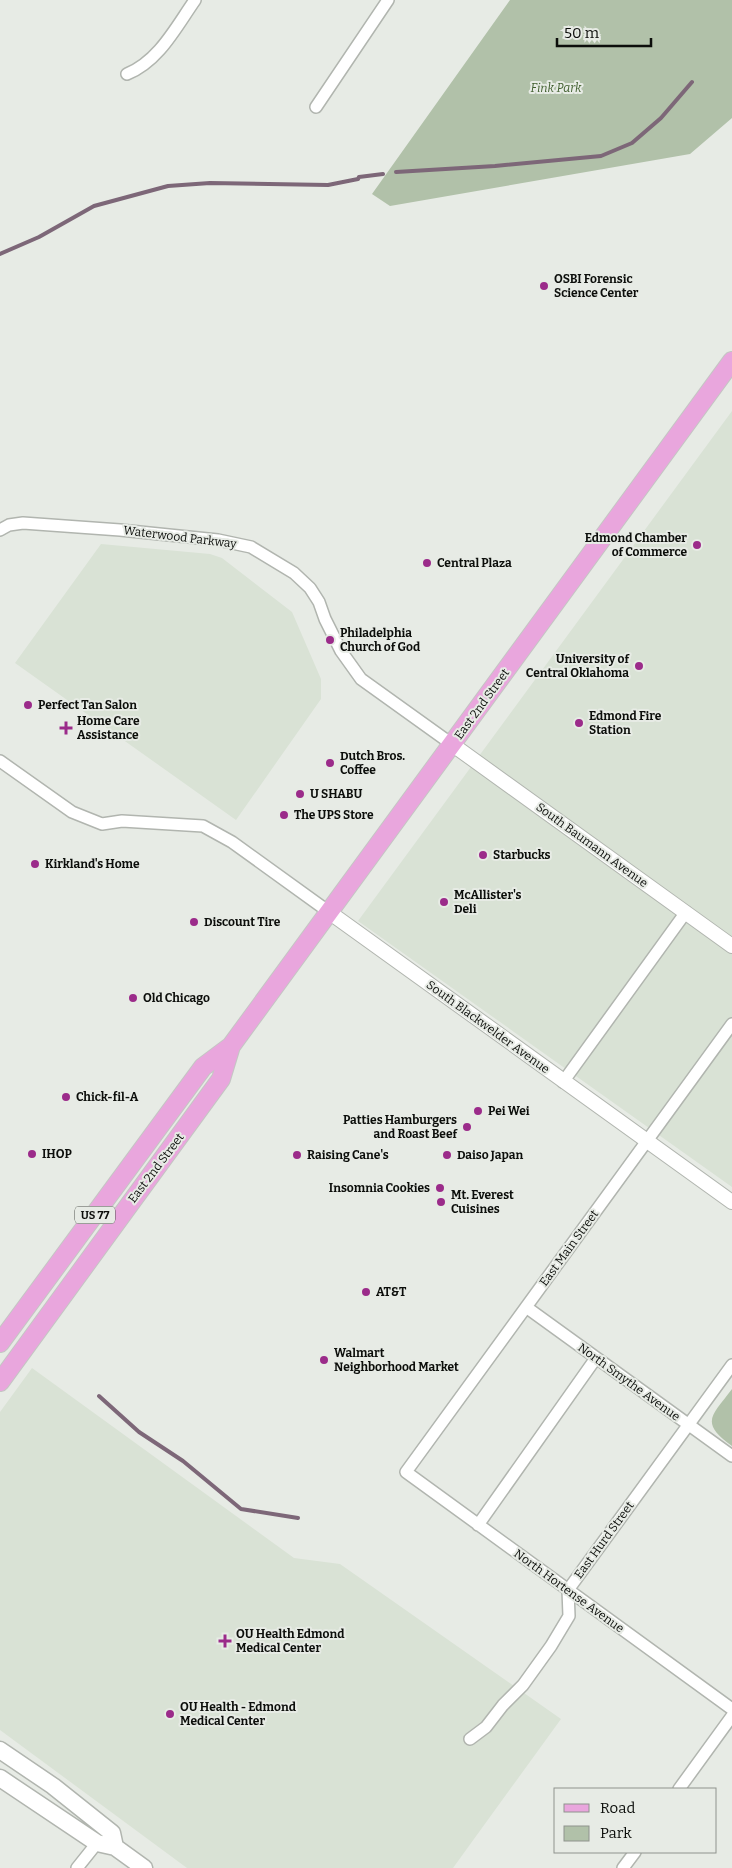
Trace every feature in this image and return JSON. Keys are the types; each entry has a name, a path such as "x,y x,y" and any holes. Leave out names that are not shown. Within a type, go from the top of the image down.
{"main road":[{"name":"East 2nd Street","path":"0,1342 53,1273 203,1067 231,1046 732,361"},
{"name":"East 2nd Street","path":"0,1382 222,1079 231,1046"},
{"path":"144,1184 142,1172 162,1140 168,1115"},
{"path":"0,1750 53,1786 112,1833 115,1847"},
{"path":"0,1778 97,1844 115,1847 144,1868"}],"street":[{"path":"127,74 140,68 155,56 195,0"},
{"path":"316,106 388,0"},
{"name":"Waterwood Parkway","path":"0,530 9,525 23,522 208,539 251,547 294,573 310,588 319,602 341,651 360,679 453,745"},
{"name":"South Baumann Avenue","path":"453,745 732,946"},
{"path":"0,761 72,812 102,824 122,821 203,826 232,842 330,912"},
{"name":"South Blackwelder Avenue","path":"330,912 563,1082 732,1202"},
{"path":"563,1082 686,912"},
{"name":"East Main Street","path":"406,1472 732,1024"},
{"name":"North Smythe Avenue","path":"526,1307 732,1456"},
{"path":"478,1525 596,1358"},
{"name":"East Hurd Street","path":"470,1739 486,1727 503,1705 523,1685 551,1646 569,1616 568,1590 732,1365"},
{"name":"North Hortense Avenue","path":"406,1472 732,1709"},
{"path":"680,1788 732,1716"},
{"path":"77,1868 97,1844"},
{"path":"623,1868 633,1853"}],"shaded area":[{"name":"University of Central Oklahoma","path":"732,411 732,1187 358,921"},
{"path":"101,544 210,554 222,558 292,612 321,679 321,699 236,820 15,663"},
{"name":"OU Health Edmond Medical Center","path":"32,1368 294,1558 340,1564 561,1719 453,1868 187,1868 0,1730 0,1412"}],"green space":[{"name":"Fink Park","path":"510,0 732,0 732,118 690,154 390,206 372,194"},
{"path":"732,1389 732,1446 715,1431 712,1419"}],"waterway":[{"path":"396,172 495,166 601,156 632,143 661,118 692,82"},
{"path":"0,254 39,237 94,206 168,186 210,183 328,185 358,179 359,177 383,174"},
{"path":"99,1396 139,1432 183,1461 241,1509 298,1518"}],"place":[{"name":"OSBI Forensic Science Center","path":"544,286"},
{"name":"Edmond Chamber of Commerce","path":"697,545"},
{"name":"Central Plaza","path":"427,563"},
{"name":"Philadelphia Church of God","path":"330,640"},
{"name":"University of Central Oklahoma","path":"639,666"},
{"name":"Perfect Tan Salon","path":"28,705"},
{"name":"Edmond Fire Station","path":"579,723"},
{"name":"Home Care Assistance","path":"66,728"},
{"name":"Dutch Bros. Coffee","path":"330,763"},
{"name":"U SHABU","path":"300,794"},
{"name":"The UPS Store","path":"284,815"},
{"name":"Starbucks","path":"483,855"},
{"name":"Kirkland's Home","path":"35,864"},
{"name":"McAllister's Deli","path":"444,902"},
{"name":"Discount Tire","path":"194,922"},
{"name":"Old Chicago","path":"133,998"},
{"name":"Chick-fil-A","path":"66,1097"},
{"name":"Pei Wei","path":"478,1111"},
{"name":"Patties Hamburgers and Roast Beef","path":"467,1127"},
{"name":"IHOP","path":"32,1154"},
{"name":"Raising Cane's","path":"297,1155"},
{"name":"Daiso Japan","path":"447,1155"},
{"name":"Insomnia Cookies","path":"440,1188"},
{"name":"Mt. Everest Cuisines","path":"441,1202"},
{"name":"AT&T","path":"366,1292"},
{"name":"Walmart Neighborhood Market","path":"324,1360"},
{"name":"OU Health Edmond Medical Center","path":"225,1641"},
{"name":"OU Health - Edmond Medical Center","path":"170,1714"}]}
